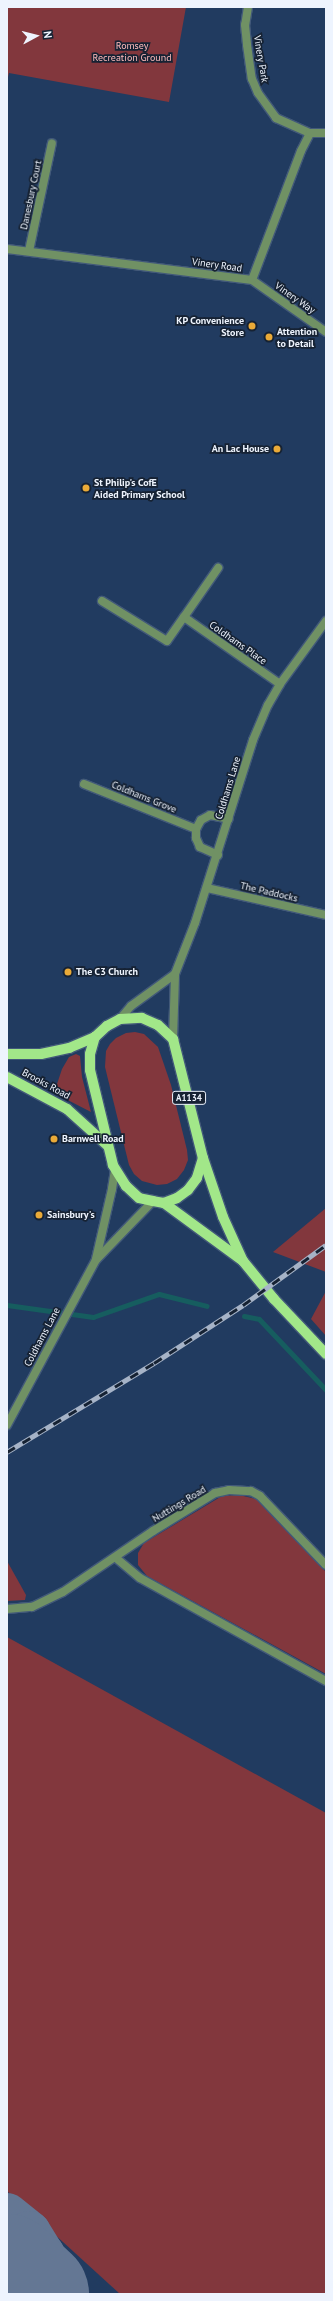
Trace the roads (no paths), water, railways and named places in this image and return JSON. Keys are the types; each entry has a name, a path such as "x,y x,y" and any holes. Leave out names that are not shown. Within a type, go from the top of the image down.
{"main road":[{"path":"120,1019 142,1018 158,1025 173,1039"},
{"name":"Brooks Road","path":"7,1054 41,1054 69,1048 95,1037 107,1026 120,1019"},
{"name":"A1134","path":"95,1037 90,1054 90,1070 115,1169 126,1186 139,1198 164,1203 243,1261 274,1299 326,1354"},
{"name":"A1134","path":"173,1039 203,1158 223,1216 243,1261"},
{"name":"Brooks Road","path":"7,1077 67,1109 108,1146"},
{"path":"164,1203 176,1198 188,1190 197,1178 203,1158"}],"street":[{"name":"Vinery Park","path":"248,7 245,25 247,45 252,79 258,93 276,118 310,133"},
{"path":"310,133 326,133"},
{"name":"Vinery Road","path":"7,248 252,280 301,151 310,133"},
{"name":"Danesbury Court","path":"29,251 52,143"},
{"name":"Vinery Way","path":"252,280 326,332"},
{"path":"102,602 167,641 218,568"},
{"name":"Coldhams Place","path":"184,617 280,684"},
{"name":"Coldhams Lane","path":"173,1039 175,974 218,855 253,740 268,705 280,684 326,620"},
{"name":"Coldhams Grove","path":"84,784 196,828"},
{"path":"218,855 200,847 196,838 196,828 202,820 210,815 229,819"},
{"name":"The Paddocks","path":"207,888 326,915"},
{"path":"120,1019 131,1006 175,974"},
{"name":"Coldhams Lane","path":"96,1260 112,1190 115,1169"},
{"name":"Coldhams Lane","path":"7,1425 67,1310 96,1260 153,1201"},
{"name":"Nuttings Road","path":"7,1608 32,1607 47,1600 116,1558 153,1531 215,1494 241,1489 260,1496 326,1564"},
{"path":"116,1558 140,1578 326,1681"}],"waterway":[{"path":"7,1305 93,1317 159,1294 207,1306"},
{"path":"244,1316 259,1319 326,1390"}],"railway":[{"path":"7,1452 154,1363 243,1305 326,1245"}],"place":[{"name":"KP Convenience Store","path":"252,326"},
{"name":"Attention to Detail","path":"269,337"},
{"name":"An Lac House","path":"277,449"},
{"name":"St Philip's CofE Aided Primary School","path":"86,488"},
{"name":"The C3 Church","path":"68,972"},
{"name":"Barnwell Road","path":"54,1139"},
{"name":"Sainsbury's","path":"39,1215"}],"park label":[{"name":"Romsey Recreation Ground","path":"132,50"}]}
